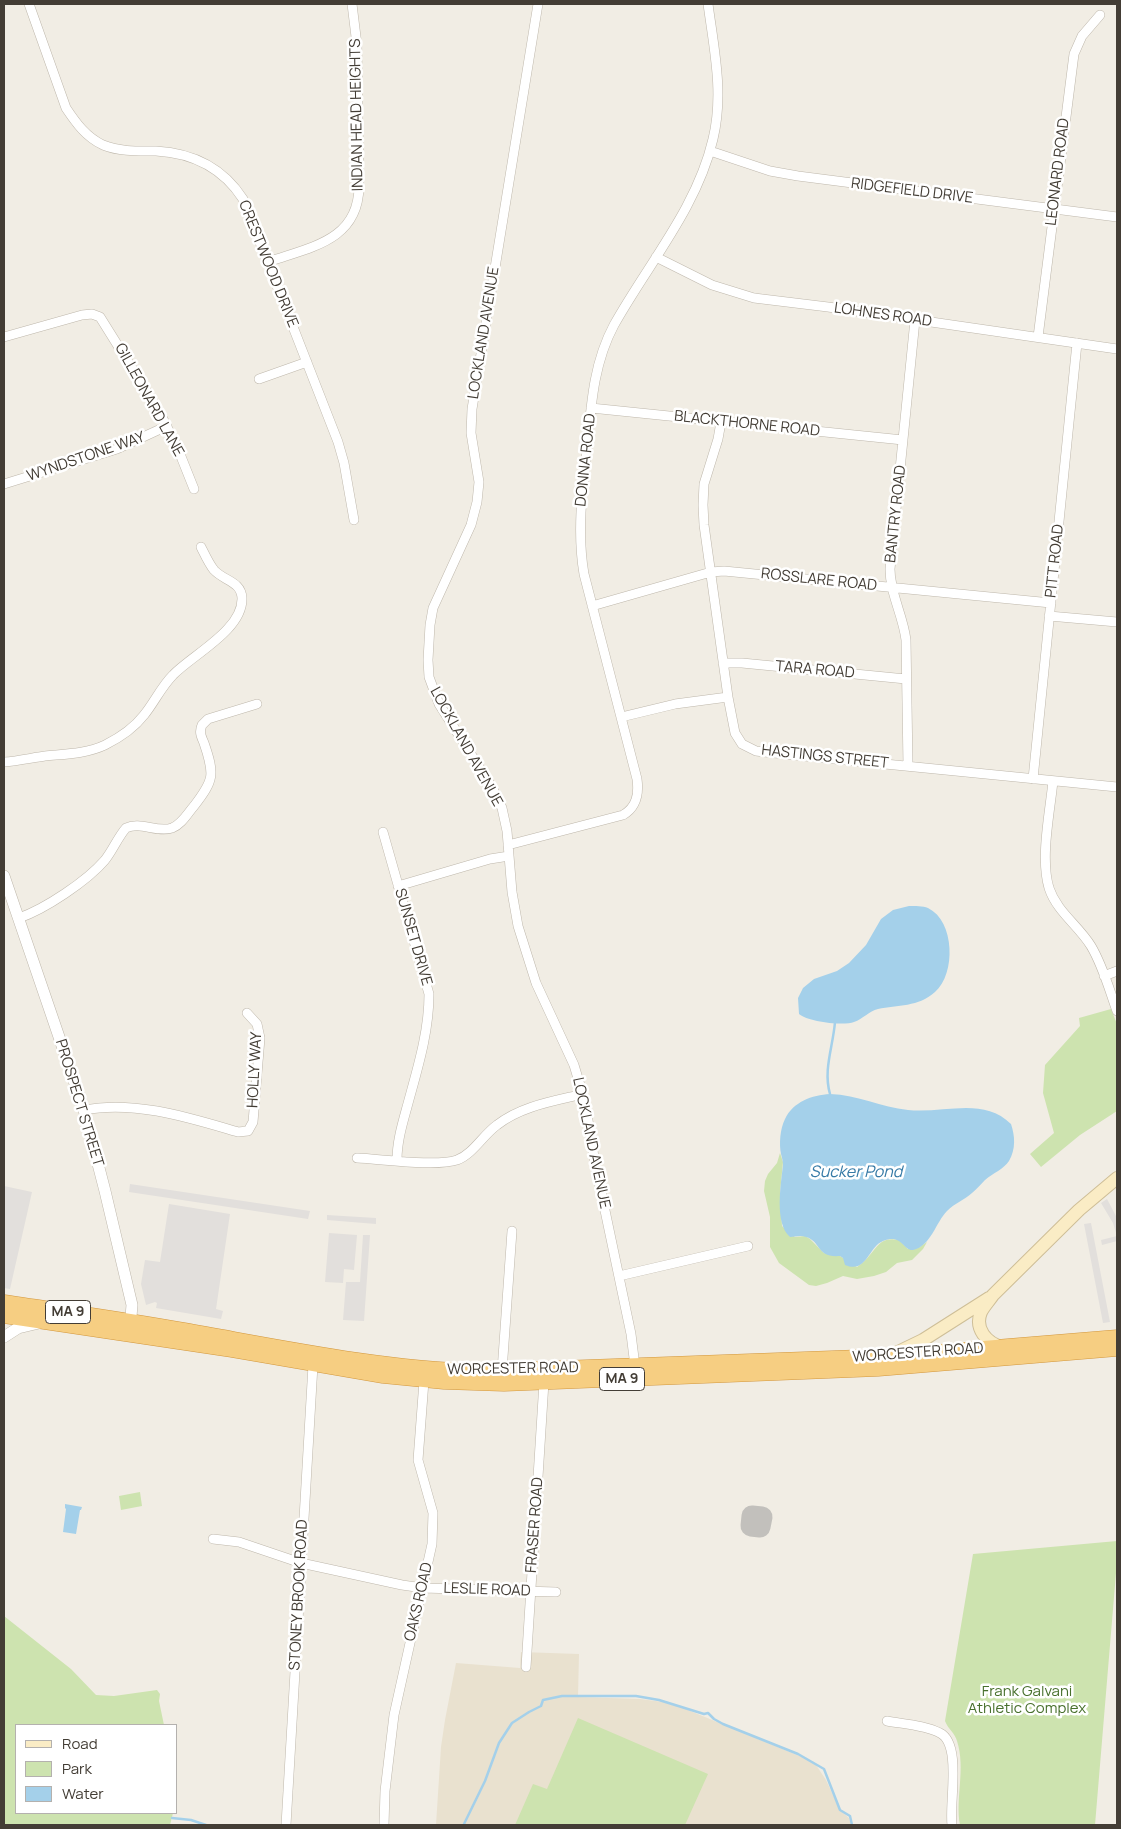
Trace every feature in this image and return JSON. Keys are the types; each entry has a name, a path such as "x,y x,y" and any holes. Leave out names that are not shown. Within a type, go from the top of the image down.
{"highway":[{"name":"WORCESTER ROAD","path":"4,1302 313,1365 424,1380 504,1384 878,1369 1117,1349"},
{"name":"WORCESTER ROAD","path":"4,1316 42,1323 130,1328 396,1365 456,1371 502,1371 887,1356 1117,1337"}],"main road":[{"path":"1002,1347 987,1339 980,1329 979,1322 982,1311 993,1295 1079,1210 1117,1178"},
{"path":"887,1356 923,1340 993,1295"}],"street":[{"name":"CRESTWOOD DRIVE","path":"29,4 62,100 81,128 94,140 110,147 127,151 173,153 192,158 217,170 232,184 242,199 343,458 354,520"},
{"name":"INDIAN HEAD HEIGHTS","path":"268,262 315,245 338,233 350,222 358,206 358,64 352,4"},
{"name":"LOCKLAND AVENUE","path":"538,4 472,409 471,433 479,482 477,502 471,525 434,608 430,625 429,677 434,695 498,799 505,819 514,904 532,972 574,1065 583,1094 595,1163 631,1334 635,1366"},
{"name":"DONNA ROAD","path":"508,845 615,818 629,812 636,801 638,787 582,563 580,527 591,408 597,369 616,321 690,200 702,176 710,151 716,125 718,97 716,58 708,4"},
{"name":"LEONARD ROAD","path":"1038,337 1074,54 1082,36 1100,16"},
{"name":"RIDGEFIELD DRIVE","path":"710,151 764,169 798,176 1117,217"},
{"name":"LOHNES ROAD","path":"656,257 702,281 744,296 1117,349"},
{"name":"GILLEONARD LANE","path":"4,337 82,315 97,315 103,321 167,426 194,489"},
{"name":"BANTRY ROAD","path":"908,766 905,632 891,587 890,569 915,320"},
{"name":"PITT ROAD","path":"1033,779 1077,343"},
{"path":"259,379 307,362"},
{"name":"BLACKTHORNE ROAD","path":"591,408 903,440"},
{"name":"HASTINGS STREET","path":"722,422 707,474 703,494 703,515 734,733 742,744 756,750 1117,787"},
{"name":"WYNDSTONE WAY","path":"4,484 117,449 167,426"},
{"path":"4,762 85,751 106,744 121,736 144,715 173,675 218,639 240,610 241,593 235,583 214,569 201,547"},
{"name":"ROSSLARE ROAD","path":"592,606 710,572 731,571 1051,603"},
{"path":"1049,616 1117,622"},
{"name":"TARA ROAD","path":"723,663 742,663 906,679"},
{"path":"621,717 675,704 728,697"},
{"path":"19,918 41,908 88,876 110,854 126,828 134,825 167,829 182,821 205,793 210,781 211,766 200,733 202,725 213,718 257,704"},
{"path":"1053,781 1045,862 1049,889 1057,905 1092,948 1117,1010"},
{"name":"SUNSET DRIVE","path":"383,832 426,982 429,1007 424,1044 399,1136 397,1160"},
{"path":"398,886 490,859 509,856"},
{"name":"PROSPECT STREET","path":"4,876 84,1110 130,1300 130,1328"},
{"path":"1104,976 1117,971"},
{"name":"HOLLY WAY","path":"84,1110 106,1108 165,1112 238,1132 248,1131 253,1122 260,1038 257,1024 247,1013"},
{"path":"357,1158 429,1162 457,1160 470,1151 497,1124 512,1115 583,1094"},
{"path":"502,1371 512,1231"},
{"path":"619,1276 748,1246"},
{"path":"4,1337 18,1328 42,1323"},
{"name":"STONEY BROOK ROAD","path":"286,1825 313,1365"},
{"name":"OAKS ROAD","path":"384,1825 394,1715 423,1588 434,1529 431,1502 418,1460 424,1380"},
{"name":"FRASER ROAD","path":"526,1668 544,1382"},
{"name":"LESLIE ROAD","path":"214,1538 239,1542 301,1563 402,1585 423,1588 556,1592"},
{"path":"887,1720 936,1731 948,1740 953,1772 952,1825"}],"shaded area":[{"path":"130,1184 310,1211 308,1219 129,1192"},
{"path":"4,1186 32,1192 10,1289 4,1288"},
{"path":"1107,1199 1117,1218 1117,1236 1113,1223 1101,1203"},
{"path":"169,1204 230,1214 216,1309 223,1311 221,1319 156,1308 157,1303 155,1302 146,1305 141,1284 145,1260 160,1262"},
{"path":"327,1215 376,1218 376,1224 327,1220"},
{"path":"1091,1223 1110,1322 1103,1323 1084,1224"},
{"path":"329,1233 357,1235 354,1270 344,1269 343,1283 325,1282"},
{"path":"363,1235 370,1235 364,1321 343,1320 346,1282 360,1282"},
{"path":"1117,1236 1117,1241 1102,1245 1101,1240"},
{"path":"521,1652 579,1654 578,1697 640,1699 671,1703 814,1762 826,1780 840,1810 849,1818 851,1825 436,1825 441,1747 456,1663 520,1668"}],"green space":[{"path":"1111,1009 1117,1024 1117,1111 1080,1135 1041,1167 1030,1154 1054,1133 1043,1093 1045,1065 1080,1026 1079,1018"},
{"path":"780,1153 783,1162 780,1193 782,1226 795,1237 805,1236 824,1253 840,1256 857,1267 884,1241 899,1240 908,1249 918,1248 927,1242 923,1249 912,1260 897,1263 886,1272 874,1276 857,1279 843,1276 816,1286 809,1285 779,1263 770,1247 770,1217 764,1191 765,1181 777,1163"},
{"path":"140,1492 142,1506 121,1510 119,1496"},
{"name":"Frank Galvani Athletic Complex","path":"1117,1541 1117,1561 1095,1825 960,1825 960,1752 956,1738 945,1721 973,1554"},
{"path":"4,1616 71,1669 96,1695 114,1696 157,1690 160,1694 159,1701 164,1724 15,1724 15,1814 173,1814 170,1825 4,1825"},
{"path":"578,1718 708,1774 685,1825 515,1825 533,1784 547,1789"}],"water":[{"path":"909,906 928,908 937,915 948,936 949,961 947,973 942,984 935,992 915,1003 878,1009 857,1021 849,1023 818,1021 799,1014 798,998 803,988 814,979 837,971 849,963 866,945 881,919 893,910"},
{"name":"Sucker Pond","path":"830,1094 850,1096 908,1110 975,1108 988,1111 1000,1116 1011,1124 1014,1138 1013,1152 1009,1161 1004,1166 947,1211 929,1239 919,1248 910,1250 898,1241 889,1239 878,1244 867,1259 858,1266 845,1265 843,1258 823,1252 811,1239 802,1236 790,1237 785,1231 780,1213 783,1165 780,1141 783,1123 788,1113 804,1100"},
{"path":"65,1504 82,1507 76,1534 63,1532"}],"waterway":[{"path":"830,1094 828,1067 835,1022"},
{"path":"464,1824 485,1781 499,1743 512,1723 541,1706 543,1700 562,1696 636,1696 659,1700 704,1714 708,1713 723,1724 798,1754 824,1769 840,1810 850,1816 852,1825"},
{"path":"172,1818 191,1820 206,1825"}],"taxiway":[{"path":"752,1516 762,1517 760,1527 751,1526 752,1516"}]}
